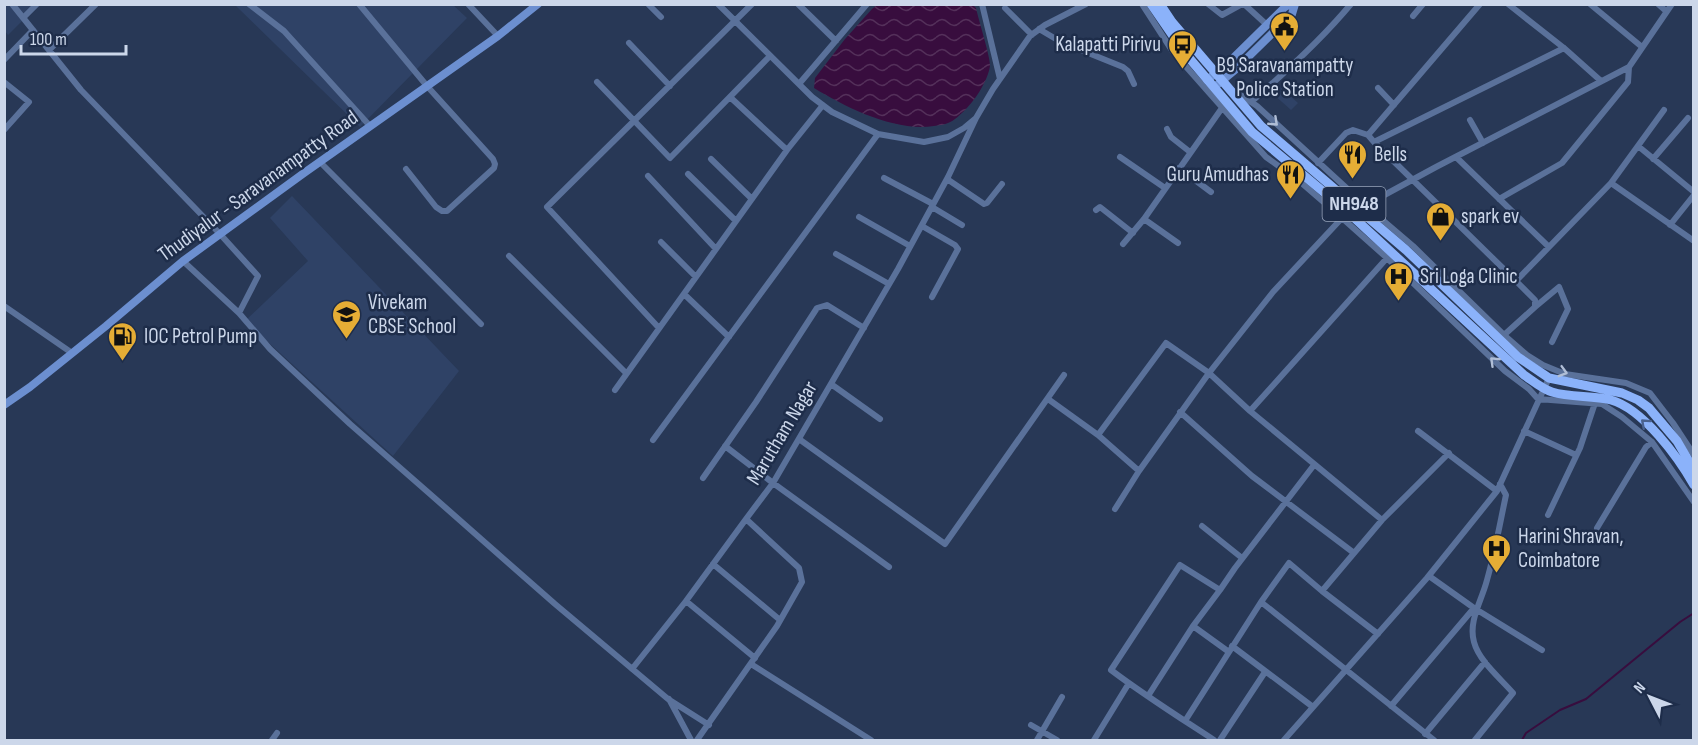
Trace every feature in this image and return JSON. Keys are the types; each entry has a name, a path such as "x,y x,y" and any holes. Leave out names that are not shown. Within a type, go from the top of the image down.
{"highway":[{"name":"NH948","path":"1151,4 1184,52 1252,132 1524,375 1552,392 1614,401 1628,408 1656,433 1685,469 1694,485"},
{"name":"NH948","path":"1165,6 1172,22 1261,126 1296,158 1362,207 1518,357 1549,378 1622,393 1638,400 1649,408 1677,441 1694,470"}],"main road":[{"name":"Thudiyalur - Saravanampatty Road","path":"4,405 72,353 183,261 498,36 538,4"},
{"path":"1222,80 1225,66 1290,4"},
{"path":"1210,84 1222,80 1292,14 1295,4"}],"street":[{"path":"12,4 81,90 258,276 239,313"},
{"path":"23,18 37,4"},
{"path":"49,50 96,4"},
{"path":"249,4 284,32 370,126"},
{"path":"359,4 495,164 494,168 447,211 436,207 406,169"},
{"path":"468,4 498,36"},
{"path":"648,4 661,17"},
{"path":"718,4 812,97 832,112 878,134 924,142 948,137 976,118"},
{"path":"659,328 547,207 752,4"},
{"path":"798,4 836,41"},
{"path":"799,84 867,4"},
{"path":"982,4 1000,79"},
{"name":"Marutham Nagar","path":"632,669 686,601 773,483 922,226 976,118 1000,79 1032,35 1086,4"},
{"path":"1142,4 1173,52 1266,157 1346,216 1386,258 1505,371 1529,389 1538,399 1602,404 1622,417 1652,442 1694,502"},
{"path":"1208,4 1222,15 1243,4 1267,25"},
{"path":"1251,102 1334,25 1351,4"},
{"path":"1413,16 1423,4"},
{"path":"1368,135 1480,4"},
{"path":"1508,4 1564,48 1601,81"},
{"path":"1590,4 1642,47"},
{"path":"1658,4 1666,11"},
{"path":"1499,199 1562,163 1628,82 1629,67 1672,4"},
{"path":"1005,8 1032,35"},
{"path":"1039,29 1061,42 1123,67 1128,71 1134,84"},
{"path":"4,60 33,30"},
{"path":"629,43 670,86"},
{"path":"1374,142 1564,48"},
{"path":"597,82 670,158 770,56"},
{"path":"1115,509 1139,471 1209,373 1273,292 1346,216 1629,67"},
{"path":"1222,80 1257,106 1362,207 1413,246 1527,355 1554,370 1584,378 1626,383 1650,393 1694,455"},
{"path":"4,82 28,102 4,130"},
{"path":"1378,88 1394,105"},
{"path":"730,97 787,150"},
{"path":"615,390 787,150 823,105"},
{"path":"1123,244 1144,219 1222,108"},
{"path":"1516,281 1611,183 1664,110"},
{"path":"1653,159 1688,118"},
{"path":"1470,120 1483,143"},
{"path":"1167,129 1171,137 1190,152"},
{"path":"1318,163 1346,133 1353,130 1368,135 1535,300 1535,307"},
{"path":"653,440 878,134"},
{"path":"1638,146 1694,193 1670,225"},
{"path":"1456,157 1549,247"},
{"path":"1120,158 1165,189"},
{"path":"711,159 752,199"},
{"path":"320,162 481,324"},
{"path":"1179,168 1211,192"},
{"path":"688,174 736,221"},
{"path":"648,176 716,249"},
{"path":"884,178 933,205 962,225"},
{"path":"947,179 984,204 1002,184"},
{"path":"1611,183 1694,241"},
{"path":"1096,210 1100,207 1133,233"},
{"path":"859,217 910,246"},
{"path":"1144,219 1179,243"},
{"path":"922,226 958,249 932,297"},
{"path":"661,242 696,277"},
{"path":"836,254 889,284"},
{"path":"509,256 626,373"},
{"path":"1251,411 1386,258"},
{"path":"183,261 239,313 270,349 350,424 632,669 668,699 709,724"},
{"path":"1504,335 1559,287 1568,309 1552,342"},
{"path":"684,294 729,337"},
{"path":"703,478 817,309 827,305 864,328"},
{"path":"4,306 72,353"},
{"path":"1098,435 1166,344 1209,373 1314,465 1382,520"},
{"path":"799,439 945,544 1064,375"},
{"path":"1284,741 1429,576 1499,487 1549,378"},
{"path":"831,384 880,419"},
{"path":"1048,399 1098,435 1139,471"},
{"path":"1548,515 1576,455 1595,403"},
{"path":"1180,412 1252,476 1354,553"},
{"path":"1418,431 1499,487 1506,495 1487,581 1476,609 1472,631 1475,646 1485,662 1513,693 1475,741"},
{"path":"1524,431 1576,455"},
{"path":"1597,528 1646,447 1652,442"},
{"path":"725,446 889,567"},
{"path":"1322,591 1382,520 1449,453"},
{"path":"1148,696 1193,626 1314,465"},
{"path":"697,741 753,661 802,582 799,568 746,519"},
{"path":"1202,526 1242,558"},
{"path":"1185,721 1261,602 1289,563 1378,634"},
{"path":"713,564 780,620"},
{"path":"1214,741 1111,670 1180,565 1220,590"},
{"path":"1429,576 1476,609 1542,650"},
{"path":"686,601 753,661 870,741"},
{"path":"1261,602 1434,741"},
{"path":"1391,706 1476,609"},
{"path":"1193,626 1231,649 1313,707"},
{"path":"1425,734 1485,662"},
{"path":"1220,741 1265,672"},
{"path":"1094,741 1129,683"},
{"path":"1037,741 1062,697"},
{"path":"668,699 691,741"},
{"path":"1031,725 1057,741"},
{"path":"272,741 277,733"}],"shaded area":[{"path":"4,5 38,5 8,35 5,31"},
{"path":"235,5 453,5 467,18 360,127"},
{"path":"1279,86 1298,103 1291,110 1272,93"},
{"name":"Vivekam CBSE School","path":"292,196 459,371 393,456 245,321 308,261 270,218"}],"water":[{"path":"877,5 973,5 976,8 990,66 984,83 974,100 950,122 919,127 888,122 856,110 814,88 815,78 845,39"}],"waterway":[{"path":"1522,740 1526,733 1560,710 1586,699 1694,613"}],"place":[{"name":"B9 Saravanampatty Police Station","path":"1285,52"},
{"name":"Kalapatti Pirivu","path":"1182,70"},
{"name":"Bells","path":"1353,180"},
{"name":"Guru Amudhas","path":"1290,200"},
{"name":"spark ev","path":"1440,242"},
{"name":"Sri Loga Clinic","path":"1399,302"},
{"name":"Vivekam CBSE School","path":"347,340"},
{"name":"IOC Petrol Pump","path":"123,362"},
{"name":"Harini Shravan, Coimbatore","path":"1497,574"}]}
